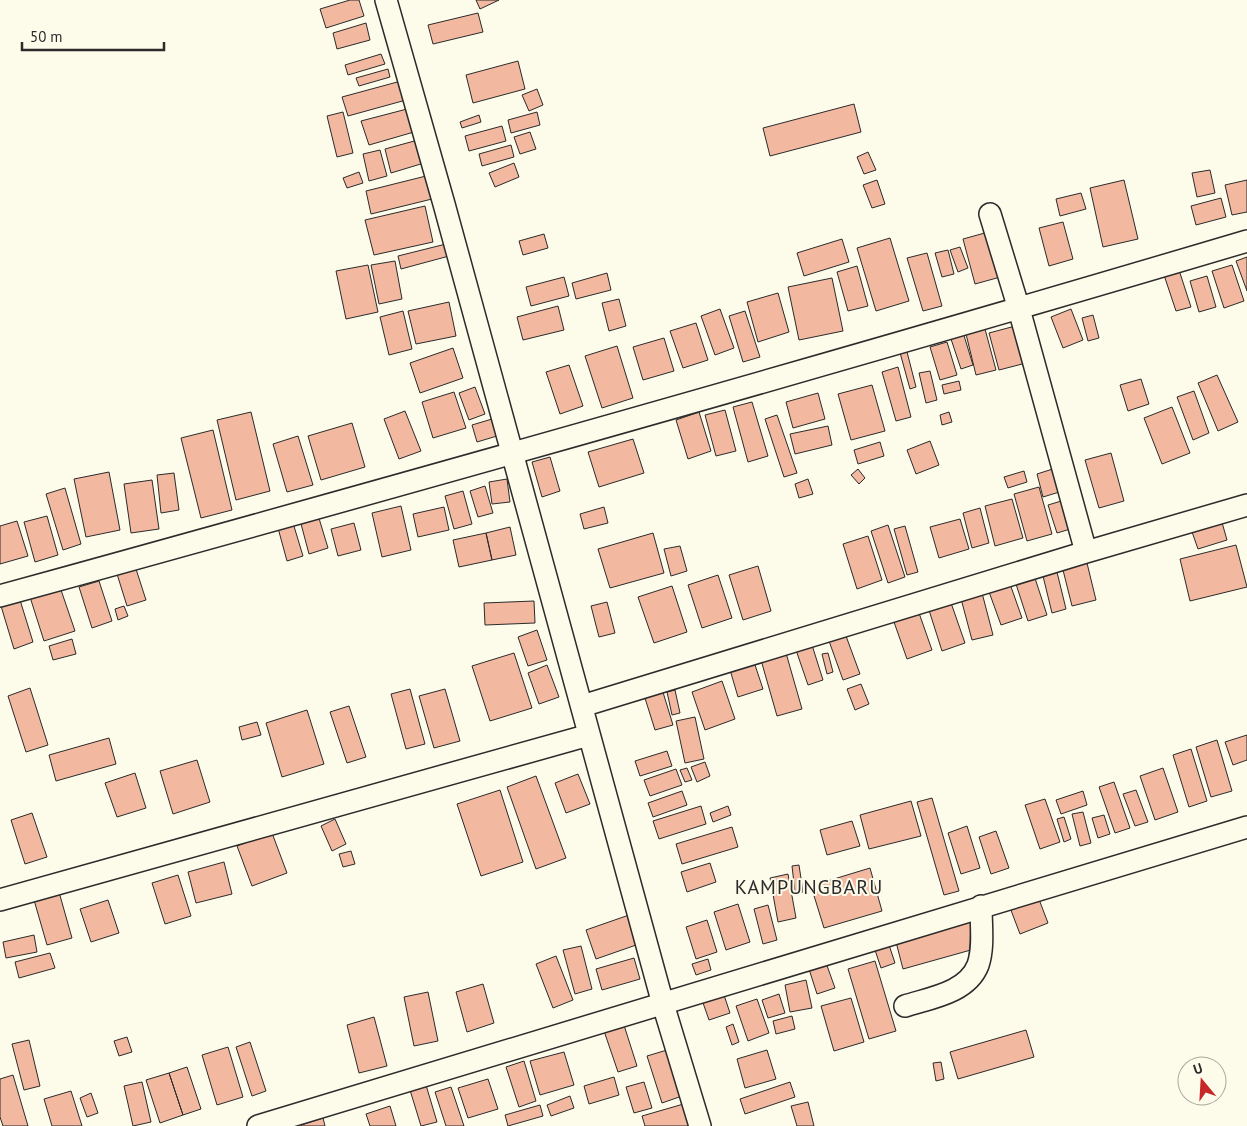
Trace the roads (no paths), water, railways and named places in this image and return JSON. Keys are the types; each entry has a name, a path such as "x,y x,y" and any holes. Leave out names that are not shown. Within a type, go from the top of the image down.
{"street":[{"path":"386,0 664,1004 700,1126"},
{"path":"990,214 1019,309 1086,552"},
{"path":"0,596 513,454 1247,242"},
{"path":"582,706 1086,552 1247,505"},
{"path":"0,900 589,735"},
{"path":"258,1126 1247,827"},
{"path":"905,1006 952,991 968,980 977,966 980,950 981,906"}],"district":[{"name":"KAMPUNGBARU","path":"809,887"}]}
